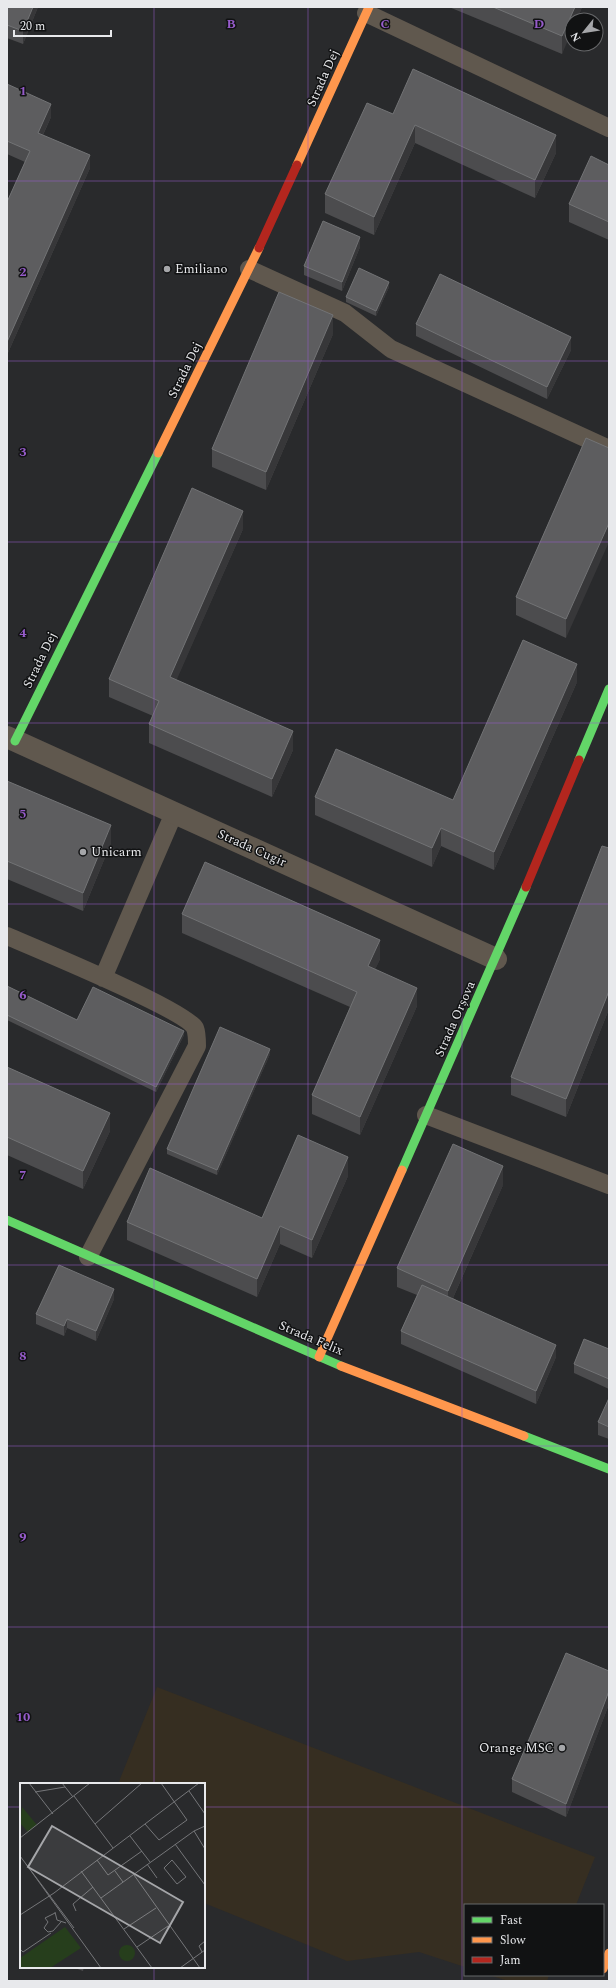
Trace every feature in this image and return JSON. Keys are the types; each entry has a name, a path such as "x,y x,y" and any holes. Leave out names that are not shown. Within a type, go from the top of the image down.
{"street":[{"name":"Strada Dej","path":"11,739 249,269 367,10"},
{"name":"Strada Orșova","path":"318,1356 496,959 609,689"},
{"name":"Strada Cugir","path":"11,739 496,959"},
{"name":"Strada Felix","path":"7,1220 88,1257 318,1356 609,1469"},
{"path":"604,1966 609,1953"}],"lane":[{"path":"367,10 609,128"},
{"path":"249,269 345,313 391,349 609,449"},
{"path":"103,978 174,813"},
{"path":"7,936 103,978 181,1016 195,1028 197,1046 88,1257"},
{"path":"426,1115 609,1185"}],"shaded area":[{"path":"157,1687 595,1857 576,1904 464,1904 464,1967 419,1952 347,1961 205,1903 205,1783 118,1783"},
{"path":"492,1976 549,1976 547,1981 508,1981"}],"building":[{"path":"7,7 33,7 23,31 7,25"},
{"path":"493,7 575,7 573,12 564,12 564,32 562,36"},
{"path":"413,69 556,135 535,180 415,125 374,217 325,194 367,103 393,114"},
{"path":"7,84 51,104 38,133 90,155 7,342 7,202 30,151 7,141"},
{"path":"591,156 609,165 609,222 569,204"},
{"path":"323,221 360,237 342,282 304,266"},
{"path":"359,268 389,282 376,311 346,297"},
{"path":"440,274 571,337 547,387 416,324"},
{"path":"279,292 333,315 266,472 212,449"},
{"path":"586,438 609,448 609,523 566,619 516,597"},
{"path":"192,488 243,511 170,677 293,731 272,779 149,724 159,701 109,679"},
{"path":"523,640 577,664 494,852 441,828 432,848 315,797 336,749 453,800"},
{"path":"7,781 111,825 83,893 7,861"},
{"path":"602,846 609,848 609,991 566,1099 511,1077"},
{"path":"205,862 380,940 368,966 417,988 360,1117 312,1095 357,992 182,914"},
{"path":"7,986 77,1020 93,987 184,1031 156,1087 7,1015"},
{"path":"220,1027 270,1049 217,1170 167,1149"},
{"path":"7,1067 110,1113 83,1171 7,1137"},
{"path":"298,1135 348,1157 312,1240 280,1226 257,1279 127,1222 150,1168 262,1218"},
{"path":"453,1144 503,1166 448,1291 397,1268"},
{"path":"59,1265 114,1289 96,1331 67,1319 64,1326 36,1314"},
{"path":"422,1285 556,1345 536,1391 401,1331"},
{"path":"584,1339 609,1349 609,1379 574,1364"},
{"path":"609,1398 609,1427 598,1422"},
{"name":"Orange MSC","path":"566,1653 609,1671 609,1691 566,1804 512,1779"}],"traffic: fast":[{"path":"15,741 158,453"},
{"path":"579,760 609,689"},
{"path":"402,1170 526,887"},
{"path":"7,1220 341,1366"},
{"path":"524,1436 609,1469"}],"traffic: slow":[{"path":"297,165 369,7"},
{"path":"158,453 259,248"},
{"path":"319,1357 402,1170"},
{"path":"341,1366 524,1436"},
{"path":"604,1966 609,1953"}],"traffic: jam":[{"path":"259,248 297,165"},
{"path":"526,887 579,760"}],"place":[{"name":"Emiliano","path":"167,269"},
{"name":"Unicarm","path":"83,852"},
{"name":"Orange MSC","path":"562,1748"}]}
